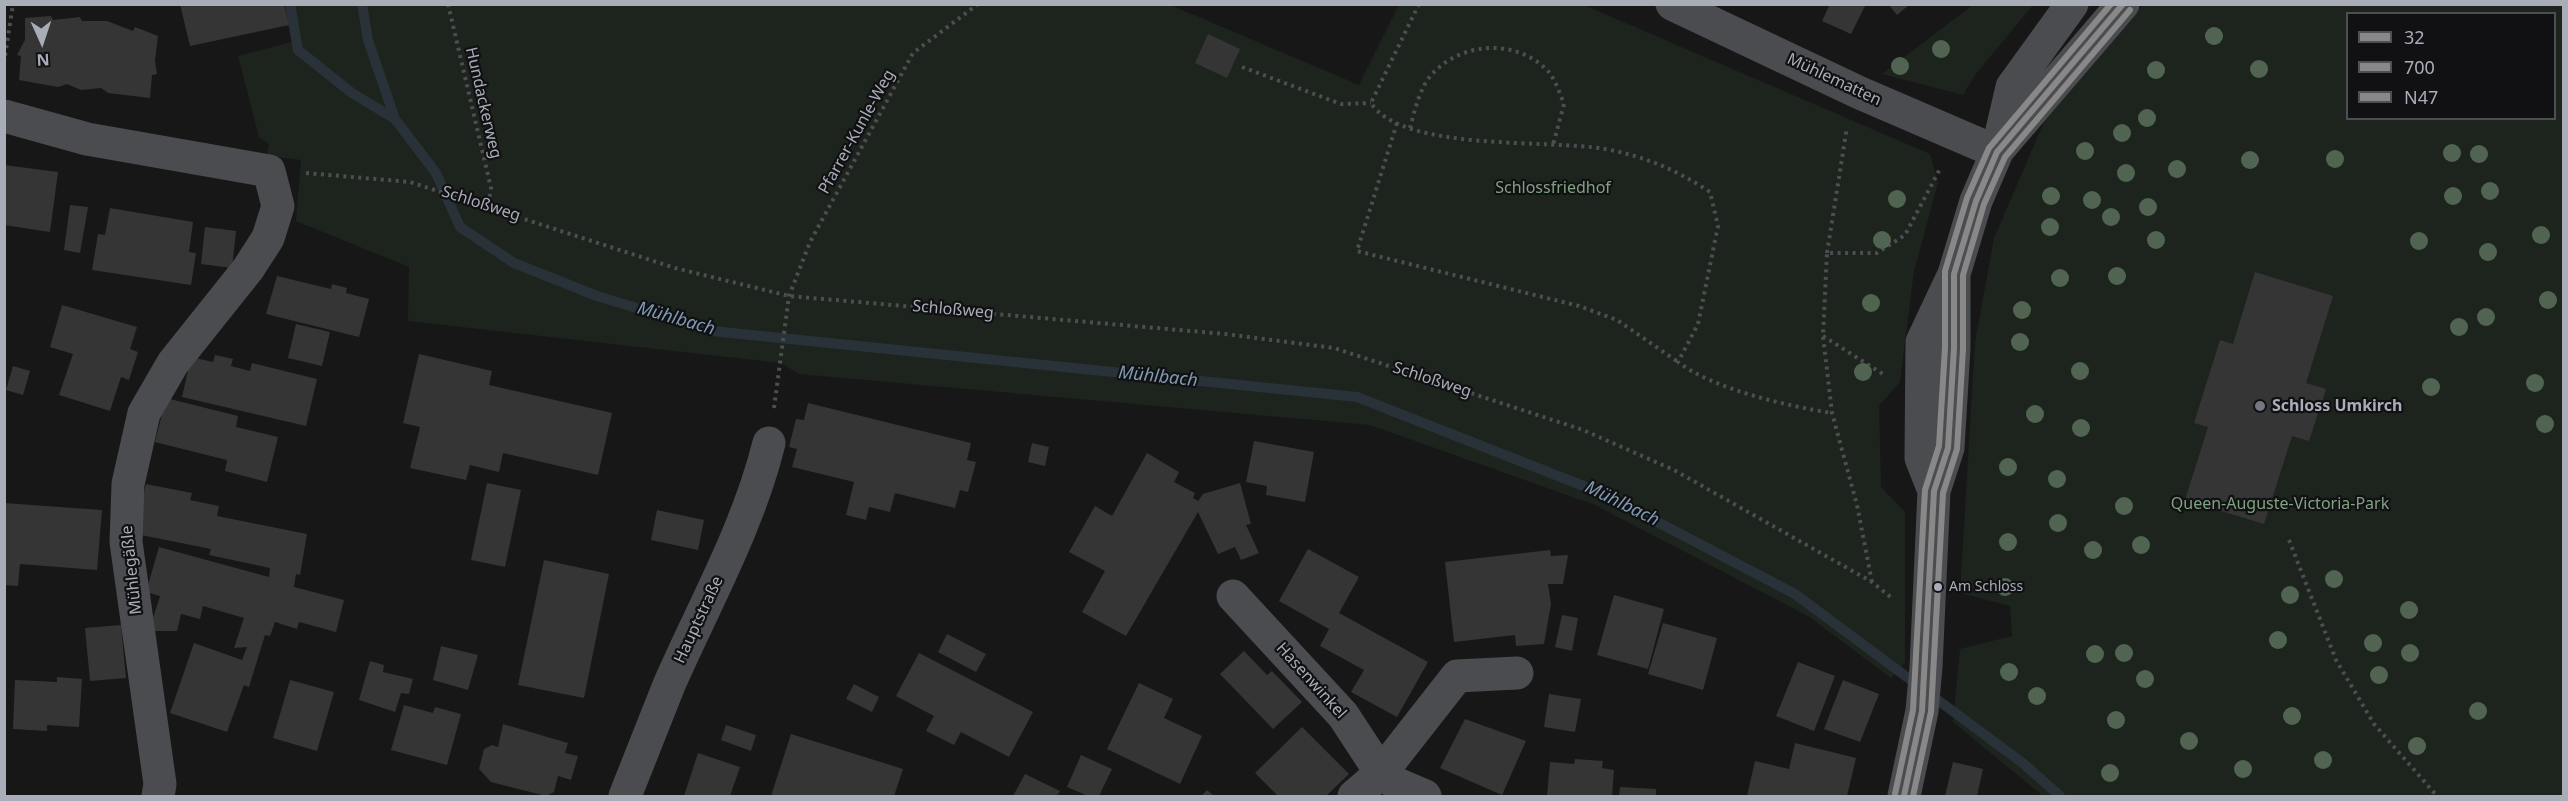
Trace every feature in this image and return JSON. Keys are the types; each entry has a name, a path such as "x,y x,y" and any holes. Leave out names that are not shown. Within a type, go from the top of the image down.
{"street":[{"name":"Mühlematten","path":"1672,4 1860,93 1997,152"},
{"path":"1934,491 1921,458 1919,397 1922,342 1953,274 1976,201 1997,152 2012,87 2072,4"},
{"path":"1997,152 2123,4"},
{"path":"4,116 87,139 269,171"},
{"name":"Mühlegäßle","path":"158,796 160,784 126,542 128,484 144,413 173,363 248,269 268,238 278,206 269,171"},
{"path":"1904,796 1922,711 1934,491 1948,448 1954,348 1953,274"},
{"name":"Hauptstraße","path":"625,796 669,686 719,578 762,472 769,443"},
{"name":"Hasenwinkel","path":"1233,596 1343,715 1381,773 1397,784 1425,796"},
{"path":"1354,796 1381,773 1456,676 1517,673"}],"path":[{"path":"4,63 13,4"},
{"name":"Hundackerweg","path":"448,4 491,188 488,206"},
{"name":"Pfarrer-Kunle-Weg","path":"769,443 789,296 810,242 913,53 978,4"},
{"path":"1371,104 1419,4"},
{"path":"1410,128 1418,98 1432,74 1457,56 1490,46 1526,54 1549,72 1564,104 1553,145"},
{"path":"1242,67 1341,104 1371,104"},
{"path":"1397,123 1357,251 1579,306 1617,320 1695,375 1794,407 1832,412 1823,336 1827,253 1844,134 1860,93"},
{"path":"1371,104 1376,112 1397,123 1441,137 1604,148 1657,161 1710,192 1718,226 1698,324 1678,362"},
{"path":"1827,253 1877,253 1905,235 1932,190 1956,134"},
{"name":"Schloßweg","path":"269,171 410,182 675,268 789,296 1225,334 1334,348 1583,430 1674,470 1872,582 1857,505 1832,412"},
{"path":"1823,336 1919,397"},
{"path":"2289,540 2336,660 2374,724 2438,796"}],"green space":[{"name":"Schlossfriedhof","path":"1168,4 1359,85 1399,5 1584,5 1930,154 1938,183 1914,271 1900,382 1879,406 1881,487 1905,512 1905,663 1891,678 1808,616 1595,505 1370,425 799,374 781,363 408,321 409,267 296,221 301,160 267,156 269,144 259,137 238,56 299,40 293,5"},
{"path":"1974,4 2033,5 1975,75 1963,95 1882,74"},
{"name":"Queen-Auguste-Victoria-Park","path":"2142,5 2563,5 2563,796 2043,796 1953,722 1960,649 2012,636 2010,606 1960,593 1975,342 1994,238 2045,120"}],"building":[{"path":"180,4 284,4 289,25 190,46"},
{"path":"1830,4 1866,4 1851,34 1822,21"},
{"path":"1888,4 1910,4 1897,15"},
{"path":"51,16 53,20 80,17 82,21 107,21 133,31 135,27 158,36 155,61 157,74 152,75 150,98 108,93 101,88 81,90 67,84 58,87 19,80 21,56 17,55 25,40 25,18"},
{"path":"1208,34 1240,49 1227,78 1195,63"},
{"path":"4,165 58,172 50,232 4,225"},
{"path":"70,205 88,207 80,253 64,250"},
{"path":"110,208 193,222 189,252 196,253 191,285 92,270 98,234 105,235"},
{"path":"205,227 236,231 232,268 201,264"},
{"name":"Schloss Umkirch","path":"2255,272 2333,296 2306,383 2326,389 2309,441 2292,436 2264,524 2185,500 2208,427 2194,423 2220,340 2233,344"},
{"path":"277,276 331,289 332,284 347,288 346,293 369,299 359,337 266,314"},
{"path":"62,305 137,327 130,349 138,352 129,380 121,377 110,411 59,395 73,354 50,347"},
{"path":"296,324 330,332 322,366 288,358"},
{"path":"419,354 492,371 489,385 612,413 598,475 503,453 499,472 470,465 466,480 410,468 420,427 403,423"},
{"path":"215,355 233,359 231,366 250,371 252,363 317,379 306,426 182,397 191,357 213,362"},
{"path":"13,366 30,371 23,395 6,390"},
{"path":"166,398 238,416 236,427 278,437 267,482 225,471 227,460 155,442"},
{"path":"808,403 971,443 967,460 976,462 968,492 960,490 955,508 895,493 890,512 869,507 866,520 846,515 854,482 792,467 797,449 789,447 796,419 804,420"},
{"path":"1254,441 1314,452 1305,502 1266,495 1267,486 1246,482"},
{"path":"1032,443 1049,447 1045,466 1028,462"},
{"path":"1147,453 1179,472 1174,482 1195,493 1193,498 1198,501 1203,494 1240,483 1251,524 1246,525 1259,553 1241,560 1235,547 1218,554 1198,512 1126,636 1082,612 1105,571 1069,552 1095,506 1112,516"},
{"path":"487,483 521,490 505,567 471,560"},
{"path":"146,484 192,493 190,500 219,506 217,516 307,534 300,575 296,574 294,587 344,600 336,632 299,622 297,629 275,622 270,636 265,635 249,687 244,685 227,732 170,713 194,643 242,660 247,647 234,648 244,618 203,606 200,619 181,614 177,631 149,631 160,596 146,592 159,547 269,577 270,568 209,555 211,549 136,534"},
{"path":"4,503 102,510 97,570 20,564 18,586 4,585"},
{"path":"657,510 704,520 698,550 651,540"},
{"path":"1308,549 1359,577 1339,613 1428,662 1397,717 1351,692 1364,670 1320,646 1329,629 1279,601"},
{"path":"1550,550 1551,556 1568,555 1563,584 1548,584 1551,604 1544,644 1516,646 1515,635 1454,642 1445,562"},
{"path":"544,560 609,574 584,698 518,685"},
{"path":"1614,595 1664,609 1648,669 1597,655"},
{"path":"1562,615 1578,618 1572,651 1555,647"},
{"path":"1663,623 1717,638 1703,690 1648,674"},
{"path":"121,625 126,678 90,681 85,628"},
{"path":"947,634 986,654 976,672 938,652"},
{"path":"441,646 478,655 468,690 433,680"},
{"path":"1244,651 1267,675 1272,671 1302,702 1273,729 1220,674"},
{"path":"919,653 1033,712 1009,757 961,732 954,745 926,731 934,716 896,696"},
{"path":"370,661 384,665 383,672 413,679 409,694 401,693 395,712 359,700"},
{"path":"1798,662 1835,676 1814,731 1776,716"},
{"path":"57,677 82,679 79,727 47,725 47,731 13,729 15,680 57,682"},
{"path":"290,680 334,692 317,751 273,738"},
{"path":"1843,680 1879,694 1860,742 1824,729"},
{"path":"1139,683 1173,699 1164,718 1202,736 1180,784 1107,749"},
{"path":"854,684 879,697 872,712 846,699"},
{"path":"1549,694 1581,699 1575,732 1544,727"},
{"path":"404,705 433,713 435,707 461,714 447,765 391,750"},
{"path":"1465,719 1526,741 1502,795 1440,768"},
{"path":"503,724 568,743 565,753 578,756 571,780 558,776 554,792 546,796 491,782 479,769 484,749 492,745 498,747"},
{"path":"726,725 756,735 751,751 721,740"},
{"path":"1302,727 1349,774 1326,796 1278,796 1255,773"},
{"path":"791,734 903,769 894,796 771,796"},
{"path":"1795,743 1856,758 1847,796 1747,796 1755,761 1789,769"},
{"path":"698,753 740,767 730,796 684,796"},
{"path":"1081,755 1112,769 1099,796 1088,796 1067,787"},
{"path":"1575,759 1603,761 1602,768 1614,770 1612,796 1547,796 1550,762 1574,764"},
{"path":"1953,762 1983,769 1977,796 1945,796"},
{"path":"1025,774 1060,791 1057,796 1013,796"},
{"path":"1620,787 1656,789 1656,796 1619,796"},
{"path":"1207,790 1214,796 1201,796"}],"waterway":[{"name":"Mühlbach","path":"290,4 298,50 352,93 395,119 436,173 460,227 514,263 597,296 712,331 1357,397 1604,494 1795,594 2024,764 2060,796"},
{"path":"362,4 368,40 395,119"}],"transit line":[{"name":"N47","path":"1895,794 1913,710 1925,490 1939,446 1945,348 1945,271 1967,198 1989,148 2111,4"},
{"name":"32","path":"1904,796 1922,711 1934,491 1948,448 1954,348 1954,274 1976,201 1997,152 2123,4"},
{"name":"700","path":"1913,796 1931,712 1943,493 1957,449 1963,349 1963,275 1984,204 2005,157 2130,10"}],"place":[{"name":"Schloss Umkirch","path":"2260,406"},
{"name":"Am Schloss","path":"1938,587"}]}
